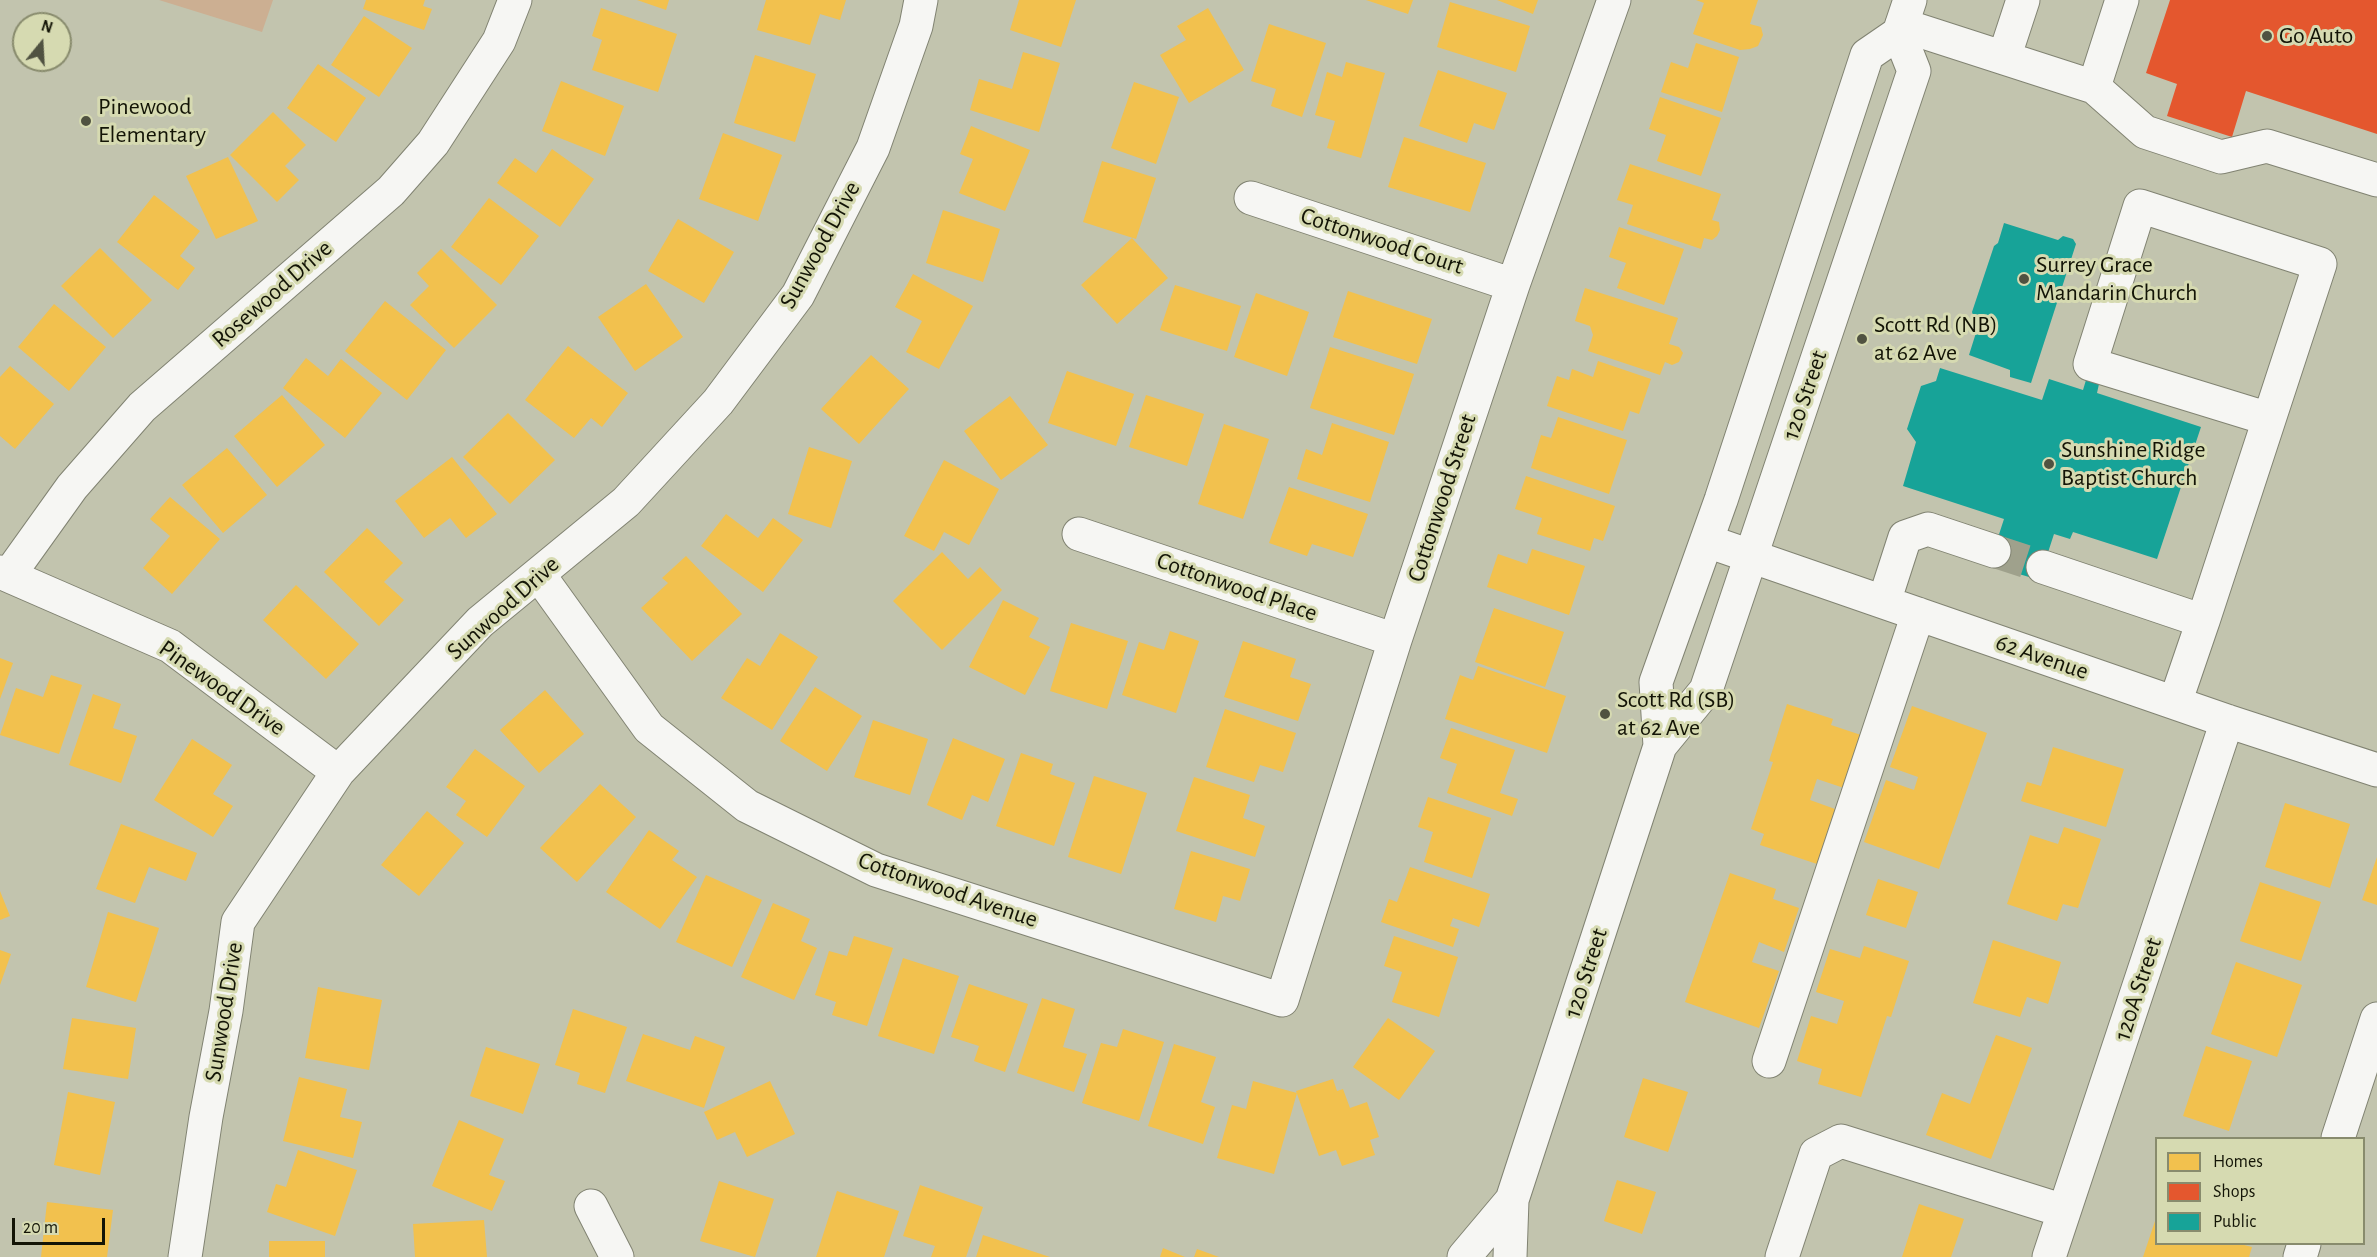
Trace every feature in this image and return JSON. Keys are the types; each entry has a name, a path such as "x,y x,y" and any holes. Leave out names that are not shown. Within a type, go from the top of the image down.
{"street":[{"name":"Rosewood Drive","path":"5,574 72,487 142,407 398,183 433,143 499,41 514,0"},
{"name":"Sunwood Drive","path":"185,1257 206,1117 226,1011 238,922 338,772 480,622 626,502 718,402 798,295 873,147 916,26 921,0"},
{"name":"Cottonwood Street","path":"1282,1000 1395,640 1513,285 1614,0"},
{"path":"2004,58 2023,0"},
{"path":"2094,87 2122,0"},
{"path":"1903,19 2004,58 2094,87 2145,132 2221,157 2267,146 2377,180"},
{"name":"120 Street","path":"1660,746 1656,682 1707,541 1867,55 1903,19"},
{"name":"120 Street","path":"1510,1257 1512,1200 1660,746 1706,690 1914,71 1903,19"},
{"name":"Cottonwood Court","path":"1251,198 1513,285"},
{"path":"2175,703 2203,621 2320,264 2140,206 2090,364 2269,419"},
{"path":"1884,602 1905,537 1929,529 1994,550"},
{"name":"Cottonwood Place","path":"1079,534 1395,640"},
{"name":"62 Avenue","path":"1707,541 2227,721 2377,770"},
{"path":"2043,567 2203,621"},
{"name":"Pinewood Drive","path":"5,574 170,646 338,772"},
{"name":"Cottonwood Avenue","path":"539,575 650,728 747,806 876,870 1282,1000"},
{"path":"1768,1061 1918,614"},
{"name":"120A Street","path":"2049,1257 2227,721"},
{"path":"2338,1137 2377,1019"},
{"path":"1782,1257 1816,1154 1841,1141 2064,1211"},
{"name":"120 Street","path":"1464,1257 1512,1200"},
{"path":"591,1206 616,1257"}],"shaded area":[{"path":"159,0 273,0 262,32"}],"building: Homes":[{"path":"366,0 425,0 423,6 432,9 424,30 363,9"},
{"path":"637,0 669,0 666,10"},
{"path":"766,0 846,0 840,20 820,14 810,45 757,30"},
{"path":"1019,0 1076,0 1061,47 1010,30"},
{"path":"1366,0 1413,0 1408,14"},
{"path":"1497,0 1538,0 1533,14"},
{"path":"1696,0 1758,0 1750,24 1761,27 1763,35 1758,46 1740,50 1693,34 1704,3"},
{"path":"1450,2 1530,26 1516,72 1437,47"},
{"path":"601,8 677,34 658,92 592,70 602,40 592,36"},
{"path":"1208,8 1244,70 1189,103 1160,55 1186,40 1177,26"},
{"path":"364,16 412,48 379,97 331,65"},
{"path":"1269,24 1326,43 1302,117 1271,106 1276,89 1251,81"},
{"path":"1696,43 1739,57 1722,112 1661,92 1671,62 1688,68"},
{"path":"1023,52 1060,63 1039,132 970,110 979,79 1012,89"},
{"path":"755,55 816,74 795,142 734,123"},
{"path":"1346,62 1385,73 1361,158 1327,148 1335,121 1315,115 1327,72 1342,77"},
{"path":"318,64 366,98 336,142 287,108"},
{"path":"1438,70 1507,93 1494,130 1474,123 1467,143 1419,126"},
{"path":"561,81 624,106 605,156 542,131"},
{"path":"1134,82 1179,97 1156,164 1111,148"},
{"path":"1660,97 1721,118 1701,176 1657,161 1666,135 1649,129"},
{"path":"273,112 306,145 285,166 299,180 277,202 230,155"},
{"path":"971,126 1030,150 1005,211 959,193 973,159 960,154"},
{"path":"723,133 782,155 758,221 699,199"},
{"path":"1404,137 1486,163 1470,212 1388,187"},
{"path":"552,149 594,179 560,227 497,183 515,158 536,173"},
{"path":"228,157 258,221 216,239 186,176"},
{"path":"1102,161 1156,178 1136,239 1083,222"},
{"path":"1630,164 1721,194 1712,220 1719,222 1720,230 1717,236 1712,240 1704,238 1701,249 1627,224 1633,205 1617,200"},
{"path":"154,195 200,231 180,256 195,268 178,290 117,242"},
{"path":"489,198 539,236 501,285 451,247"},
{"path":"943,210 1000,229 983,282 926,263"},
{"path":"678,219 734,252 704,303 648,271"},
{"path":"1619,227 1684,249 1664,305 1617,288 1626,263 1609,257"},
{"path":"1132,238 1168,278 1117,324 1081,285"},
{"path":"100,248 152,300 113,338 61,286"},
{"path":"441,249 497,305 454,348 410,305 429,286 417,273"},
{"path":"913,274 973,306 939,369 906,352 922,321 895,307"},
{"path":"646,284 683,337 635,371 598,317"},
{"path":"1175,285 1241,306 1227,351 1160,330"},
{"path":"1585,288 1678,318 1669,344 1679,347 1683,353 1679,362 1672,365 1665,362 1660,375 1588,351 1593,335 1590,326 1575,321"},
{"path":"1348,291 1432,319 1417,364 1333,337"},
{"path":"1256,293 1309,312 1287,376 1234,357"},
{"path":"385,301 446,350 407,400 345,351"},
{"path":"54,304 106,347 69,391 18,347"},
{"path":"568,346 628,393 602,427 591,418 574,438 525,400"},
{"path":"1330,347 1414,374 1394,435 1310,408"},
{"path":"871,355 909,389 859,444 821,409"},
{"path":"306,358 328,376 341,359 382,393 345,438 283,388"},
{"path":"1598,361 1651,379 1639,414 1630,411 1623,431 1547,406 1557,376 1569,380 1572,369 1593,377"},
{"path":"10,366 54,404 15,449 0,436 0,377"},
{"path":"1067,371 1134,394 1116,446 1048,423"},
{"path":"282,395 325,445 277,487 234,436"},
{"path":"1146,395 1204,414 1187,466 1129,447"},
{"path":"1010,396 1048,445 1001,480 964,431"},
{"path":"508,413 555,460 510,504 463,457"},
{"path":"1558,417 1627,440 1609,494 1531,468 1541,435 1551,438"},
{"path":"1332,423 1389,442 1370,502 1297,479 1306,449 1322,455"},
{"path":"1224,424 1269,439 1243,519 1198,504"},
{"path":"809,447 852,461 831,528 788,514"},
{"path":"227,448 267,495 223,533 182,485"},
{"path":"452,457 497,514 466,538 450,518 424,538 395,501"},
{"path":"944,460 999,489 969,545 944,532 934,551 904,536"},
{"path":"1526,476 1615,506 1603,541 1594,538 1590,551 1537,534 1542,518 1515,509"},
{"path":"1289,487 1368,514 1353,557 1312,544 1307,556 1269,543"},
{"path":"170,497 220,539 172,594 143,568 170,536 150,519"},
{"path":"726,514 758,538 773,518 803,540 763,592 701,546"},
{"path":"367,528 403,563 384,582 404,600 379,626 324,572"},
{"path":"1532,549 1585,566 1569,615 1487,587 1498,554 1527,564"},
{"path":"942,552 968,579 980,567 1002,590 942,650 893,601"},
{"path":"686,556 742,614 692,661 641,608 668,583 662,578"},
{"path":"296,585 359,644 326,679 263,620"},
{"path":"1003,600 1039,618 1029,637 1050,647 1025,695 969,667"},
{"path":"1494,608 1564,632 1545,687 1475,662"},
{"path":"1071,623 1128,641 1107,709 1050,691"},
{"path":"1170,631 1199,641 1176,713 1122,695 1139,642 1164,650"},
{"path":"780,633 818,657 772,730 721,698 747,658 760,666"},
{"path":"1243,641 1296,659 1290,677 1311,684 1298,721 1224,697"},
{"path":"0,658 13,663 0,699"},
{"path":"1478,666 1566,696 1547,753 1445,719 1460,675 1473,680"},
{"path":"51,675 82,685 59,754 0,735 16,688 43,697"},
{"path":"815,687 862,716 827,771 780,741"},
{"path":"545,690 584,734 539,773 500,730"},
{"path":"93,694 121,704 113,728 137,736 121,783 69,765"},
{"path":"1787,704 1833,719 1831,725 1861,735 1844,788 1817,779 1810,800 1835,809 1817,864 1760,845 1764,834 1751,829 1773,762 1769,761"},
{"path":"1912,706 1987,733 1939,869 1864,842 1886,780 1914,790 1918,777 1890,767"},
{"path":"1225,709 1296,733 1283,772 1260,765 1254,782 1206,767"},
{"path":"873,720 928,739 910,795 854,777"},
{"path":"1451,728 1515,750 1500,793 1518,799 1512,816 1447,793 1457,764 1440,758"},
{"path":"953,738 1005,759 988,802 972,795 962,820 927,805"},
{"path":"192,739 232,765 213,794 233,806 213,837 154,800"},
{"path":"2053,747 2124,769 2106,827 2021,801 2027,782 2041,786"},
{"path":"475,749 525,786 487,837 456,815 466,801 446,787"},
{"path":"1021,753 1053,764 1050,774 1075,783 1054,846 996,826"},
{"path":"1094,776 1147,793 1121,874 1068,857"},
{"path":"1194,777 1250,795 1243,818 1265,826 1255,857 1176,831"},
{"path":"600,784 636,817 577,882 540,848"},
{"path":"1428,797 1491,818 1472,878 1424,862 1433,832 1418,827"},
{"path":"2285,803 2350,824 2330,888 2265,867"},
{"path":"427,811 464,843 419,896 381,865"},
{"path":"121,824 197,853 186,881 149,867 135,903 96,889"},
{"path":"2064,827 2101,839 2078,908 2063,904 2057,921 2007,904 2030,835 2058,844"},
{"path":"649,830 679,851 672,860 697,877 660,929 606,892"},
{"path":"1191,851 1250,869 1240,901 1223,896 1216,922 1174,909"},
{"path":"2377,857 2377,905 2362,900"},
{"path":"1410,867 1490,894 1479,927 1453,918 1450,926 1459,929 1453,947 1381,922 1389,899 1397,902"},
{"path":"1730,873 1776,889 1773,899 1799,908 1784,952 1759,942 1752,962 1779,971 1759,1028 1685,1002"},
{"path":"706,875 762,900 732,967 676,942"},
{"path":"1878,879 1918,892 1906,928 1866,915"},
{"path":"2260,882 2321,902 2301,961 2240,941"},
{"path":"0,891 10,916 0,920"},
{"path":"773,903 810,919 801,941 817,948 794,1000 741,977"},
{"path":"108,912 159,928 136,1002 86,987"},
{"path":"854,936 893,948 867,1026 832,1015 836,1002 815,995 829,951 847,956"},
{"path":"1394,936 1458,957 1439,1017 1392,1002 1402,972 1384,966"},
{"path":"1993,940 2061,962 2048,1004 2027,997 2020,1017 1973,1003"},
{"path":"1864,946 1909,961 1891,1017 1887,1016 1861,1097 1818,1084 1822,1069 1797,1061 1811,1016 1837,1024 1844,1001 1816,992 1830,949 1860,958"},
{"path":"0,950 11,954 0,985"},
{"path":"903,958 959,976 934,1054 878,1036"},
{"path":"2236,962 2302,985 2277,1057 2211,1034"},
{"path":"969,984 1028,1004 1005,1072 974,1061 979,1046 951,1037"},
{"path":"318,987 382,1000 369,1070 305,1058"},
{"path":"1042,998 1075,1009 1063,1047 1087,1054 1074,1092 1017,1073"},
{"path":"573,1009 627,1027 605,1093 577,1084 580,1073 555,1065"},
{"path":"72,1018 136,1028 128,1079 63,1069"},
{"path":"1388,1018 1435,1051 1399,1100 1353,1067"},
{"path":"1123,1029 1164,1042 1139,1121 1082,1103 1101,1043 1117,1047"},
{"path":"643,1034 690,1050 695,1036 725,1047 704,1108 626,1081"},
{"path":"1996,1035 2032,1048 1991,1159 1926,1135 1942,1093 1970,1104"},
{"path":"1174,1044 1216,1057 1201,1102 1215,1107 1203,1144 1148,1126"},
{"path":"2206,1046 2252,1061 2229,1131 2183,1116"},
{"path":"486,1047 540,1064 523,1114 470,1096"},
{"path":"299,1077 347,1089 340,1117 362,1122 353,1158 283,1141"},
{"path":"1643,1078 1688,1092 1668,1152 1624,1137"},
{"path":"1333,1079 1337,1091 1343,1089 1350,1108 1367,1102 1379,1137 1370,1140 1375,1155 1342,1166 1336,1150 1319,1156 1296,1091"},
{"path":"770,1081 795,1134 747,1157 735,1132 717,1140 704,1112"},
{"path":"1253,1081 1297,1093 1274,1174 1217,1158 1232,1105 1246,1109"},
{"path":"68,1092 115,1102 100,1175 54,1165"},
{"path":"459,1120 504,1139 489,1175 505,1181 492,1211 432,1186"},
{"path":"298,1150 357,1170 335,1236 267,1212 276,1184 286,1187"},
{"path":"1617,1180 1656,1192 1642,1234 1604,1221"},
{"path":"719,1181 774,1199 755,1257 700,1241"},
{"path":"920,1185 983,1207 966,1257 931,1257 935,1246 903,1236"},
{"path":"837,1191 899,1211 884,1257 816,1257"},
{"path":"47,1202 113,1210 107,1257 41,1257"},
{"path":"1919,1204 1964,1219 1951,1257 1902,1257"},
{"path":"484,1220 487,1257 415,1257 413,1224"},
{"path":"2155,1221 2155,1245 2244,1245 2252,1247 2249,1257 2143,1257"},
{"path":"983,1235 1050,1257 976,1257"},
{"path":"269,1241 325,1241 325,1257 269,1257"},
{"path":"1163,1248 1185,1257 1160,1257"},
{"path":"1197,1249 1219,1257 1194,1257"}],"building: Shops":[{"name":"Go Auto","path":"2170,0 2377,0 2377,134 2246,91 2232,137 2167,116 2177,84 2146,73"}],"building: Public":[{"name":"Surrey Grace Mandarin Church","path":"2004,223 2058,240 2063,236 2073,239 2076,244 2031,383 2010,377 2010,370 1969,355 1980,320 1974,318 1972,312"},
{"name":"Sunshine Ridge Baptist Church","path":"1940,368 2042,400 2049,379 2083,390 2086,380 2099,384 2097,393 2201,427 2157,559 2073,532 2070,539 2054,534 2039,580 1989,565 2004,519 1903,486 1916,442 1907,429 1921,386 1936,381"}],"tunnel":[{"path":"1994,551 2043,567"}],"place":[{"name":"Go Auto","path":"2267,36"},
{"name":"Pinewood Elementary","path":"86,121"},
{"name":"Surrey Grace Mandarin Church","path":"2024,279"},
{"name":"Scott Rd (NB) at 62 Ave","path":"1862,339"},
{"name":"Sunshine Ridge Baptist Church","path":"2049,464"},
{"name":"Scott Rd (SB) at 62 Ave","path":"1605,714"}]}
